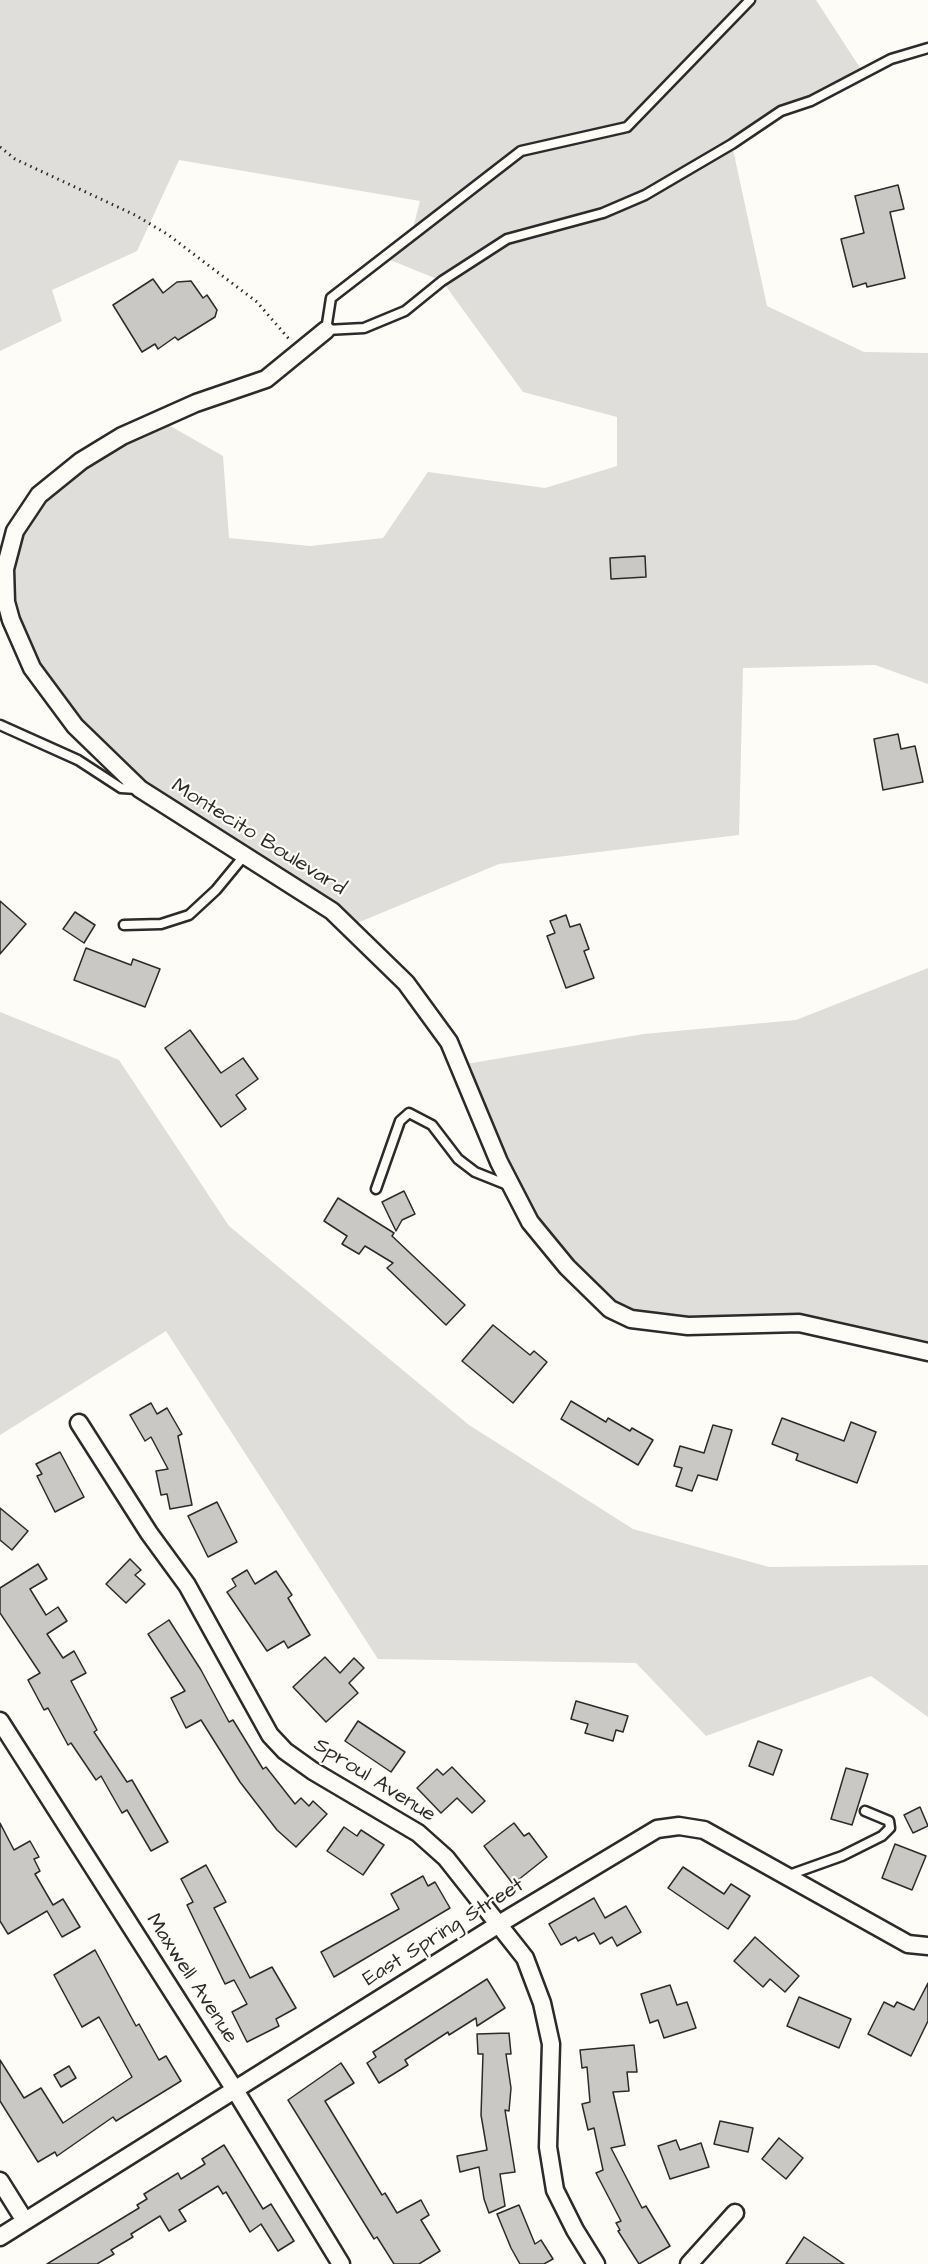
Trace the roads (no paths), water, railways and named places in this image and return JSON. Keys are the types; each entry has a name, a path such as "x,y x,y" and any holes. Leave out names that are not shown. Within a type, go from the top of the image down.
{"street":[{"name":"Montecito Boulevard","path":"326,330 266,379 158,419 122,436 81,461 53,482 34,502 15,531 7,553 5,568 6,602 32,668 75,726 140,789 332,911 406,983 434,1017 449,1042 510,1186 530,1222 567,1267 610,1309 631,1319 688,1326 799,1323 928,1352"},
{"name":"Sproul Avenue","path":"79,1423 149,1533 187,1585 270,1735 285,1751 314,1771 418,1833 446,1858 525,1958 542,2003 551,2044 548,2147 555,2190 574,2230 596,2264"},
{"name":"Maxwell Avenue","path":"1,1724 235,2090 341,2264"},
{"name":"East Spring Street","path":"0,2237 499,1924 657,1829 679,1826 704,1830 908,1944 928,1946"},
{"path":"0,2181 25,2222"},
{"path":"689,2264 735,2213"}],"lane":[{"path":"750,0 627,127 521,152 332,298 326,330 364,328 405,311 442,280 507,239 603,213 645,195 732,144 781,111 811,101 891,59 928,48"},
{"path":"0,725 78,760 121,788 140,789"},
{"path":"124,925 161,924 189,915 216,890 244,856"},
{"path":"376,1188 400,1121 409,1113 432,1125 458,1159 475,1172 510,1186"},
{"path":"786,1876 842,1856 882,1836 890,1828 889,1821 865,1811"}]}
